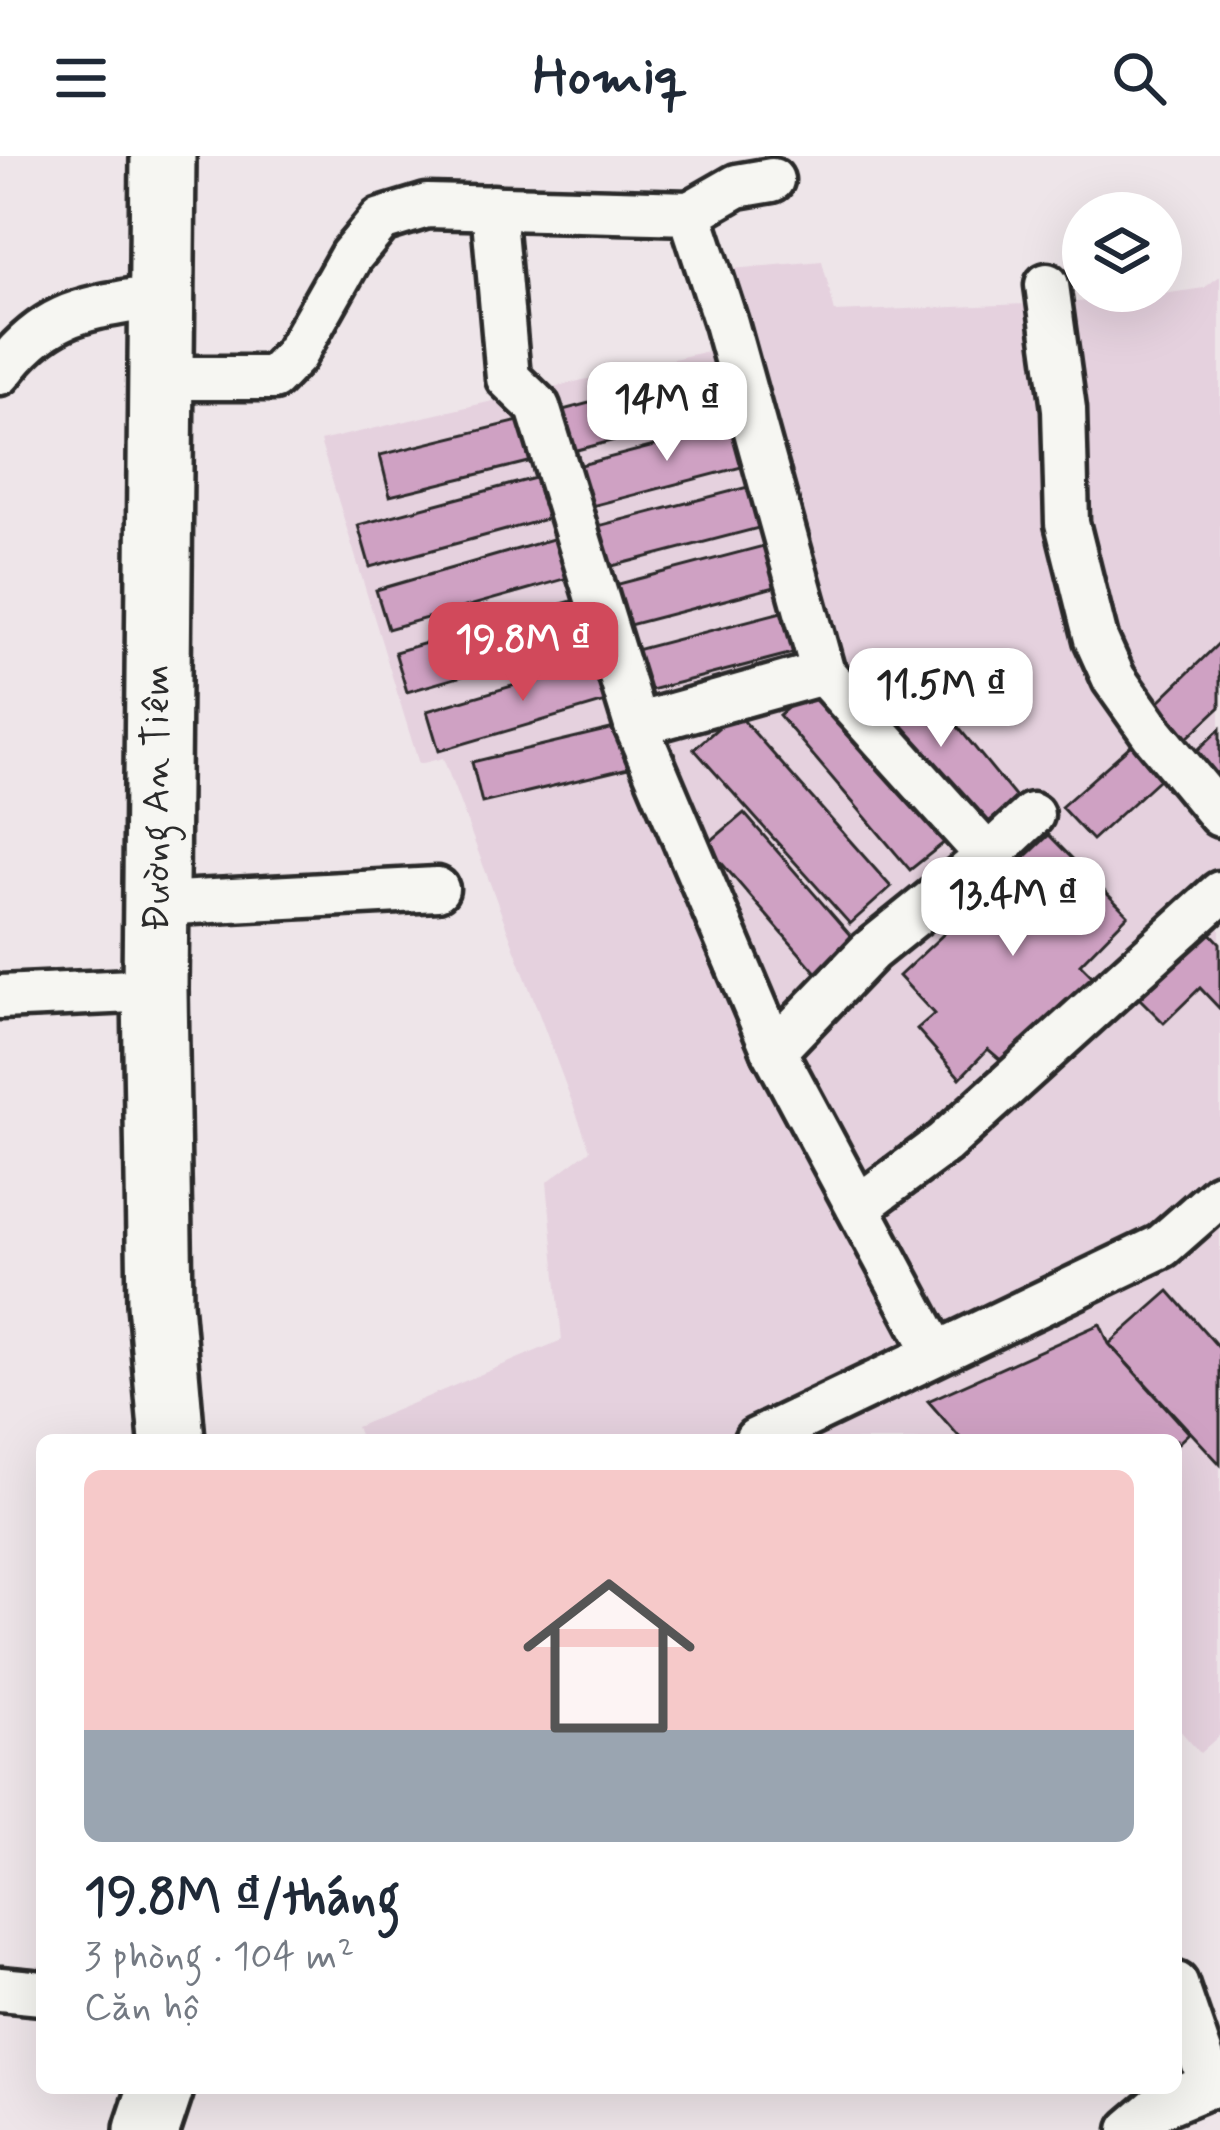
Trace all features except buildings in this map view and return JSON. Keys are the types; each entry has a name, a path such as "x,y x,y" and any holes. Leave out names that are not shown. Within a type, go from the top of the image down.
{"highway":[{"name":"Đường An Tiêm","path":"163,156 155,991 160,1303 171,1434"},
{"path":"147,2130 159,2094"}],"street":[{"path":"160,378 273,379 295,355 351,256 381,220 427,206 690,213 737,186 772,180"},
{"path":"493,207 508,378 538,407 636,725 774,1051 936,1353"},
{"path":"690,213 726,323 824,673 988,856"},
{"path":"1047,285 1064,409 1067,523 1096,639 1114,679 1220,815"},
{"path":"0,373 22,344 62,315 159,296"},
{"path":"636,725 824,673"},
{"path":"774,1051 870,951 988,856 1032,814"},
{"path":"157,904 437,889"},
{"path":"858,1207 944,1143 1220,893"},
{"path":"0,997 155,991"},
{"path":"768,1434 1162,1246 1220,1195"},
{"path":"0,1989 36,1992"},
{"path":"1131,2130 1157,2107 1216,2086 1182,1999"}],"shaded area":[{"path":"822,261 835,312 1062,303 1062,312 1182,312 1182,291 1204,288 1220,276 1220,1735 1200,1753 1182,1733 1182,1434 359,1434 356,1427 562,1340 547,1182 590,1150 443,758 419,764 320,441 725,347 709,271"}]}
